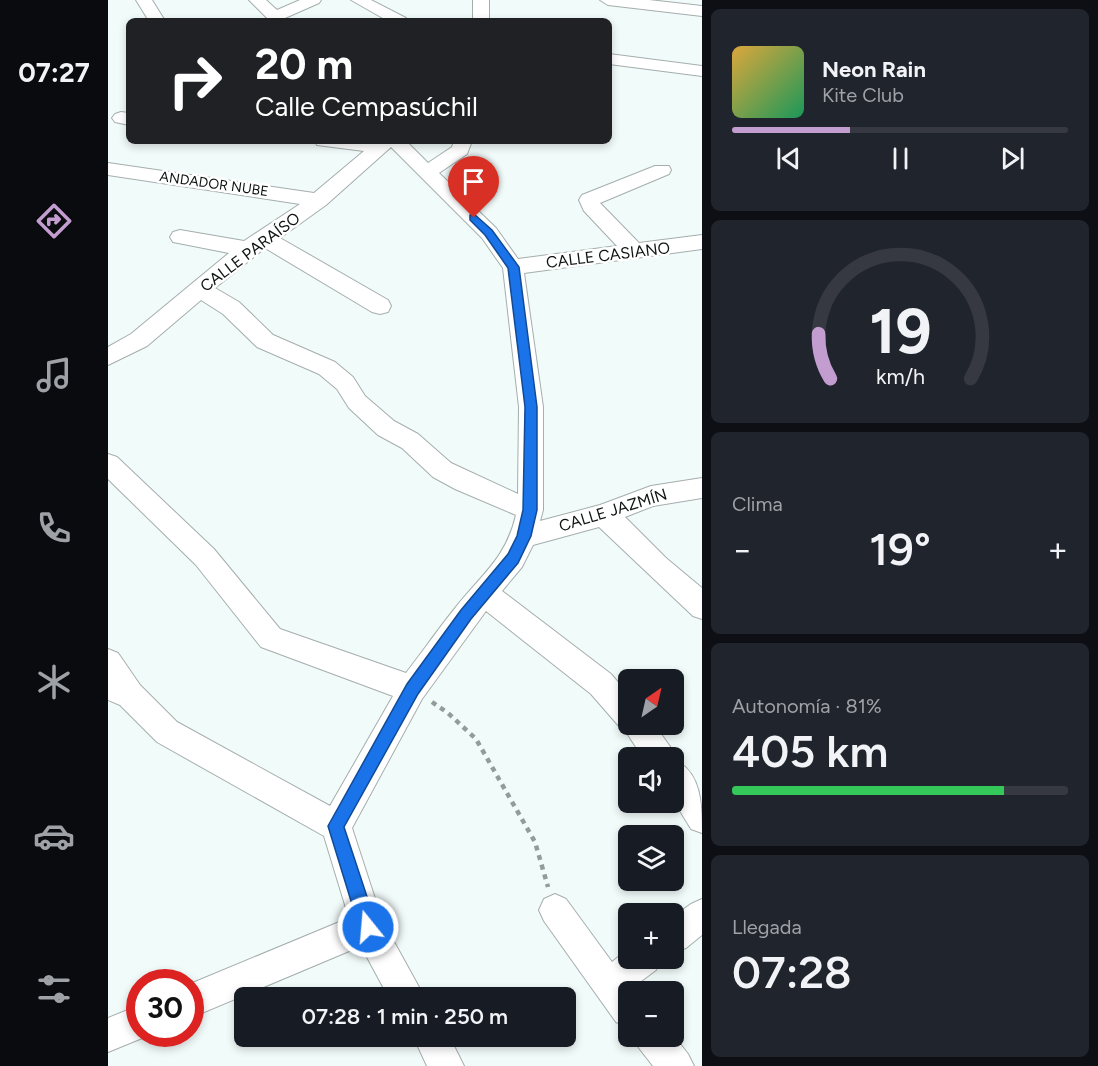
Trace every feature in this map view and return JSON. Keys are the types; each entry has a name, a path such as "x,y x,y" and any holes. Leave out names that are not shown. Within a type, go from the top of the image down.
{"street":[{"path":"144,0 155,18"},
{"path":"257,0 276,18"},
{"path":"279,18 313,0"},
{"path":"359,0 394,18"},
{"path":"481,0 481,18"},
{"path":"608,0 702,11"},
{"path":"612,59 702,71"},
{"name":"CALLE PARAÍSO","path":"108,357 139,340 247,249 266,239 319,200 386,144"},
{"path":"336,826 412,689 466,615 513,559 524,536 530,510 531,407 513,267 489,233 428,172 388,144"},
{"path":"428,172 460,150 463,144"},
{"name":"ANDADOR NUBE","path":"108,169 319,200"},
{"path":"635,252 588,200 662,170"},
{"path":"180,237 247,249"},
{"path":"266,239 380,306"},
{"name":"CALLE CASIANO","path":"513,267 698,246"},
{"path":"200,289 231,308 265,340 327,369 345,383 357,402 386,428 410,441 442,470 464,482 530,510"},
{"path":"108,464 206,556 271,638 412,689"},
{"name":"CALLE JAZMÍN","path":"524,536 603,515 651,496 702,488"},
{"path":"603,515 621,528 658,566 696,599"},
{"path":"485,594 601,684 618,704"},
{"path":"108,662 119,691 167,732 336,826 368,927 402,987"},
{"path":"684,790 702,818"},
{"path":"555,910 618,998"},
{"path":"684,928 702,915"},
{"path":"204,995 368,927"},
{"path":"108,1035 126,1028"},
{"path":"436,1047 446,1066"},
{"path":"660,1047 676,1066"}],"path":[{"path":"412,689 448,713 476,739 535,842 555,910"}],"route":[{"path":"368,927 336,826 412,689 466,615 513,559 524,536 530,510 531,407 513,267 489,233 474,218"}]}
